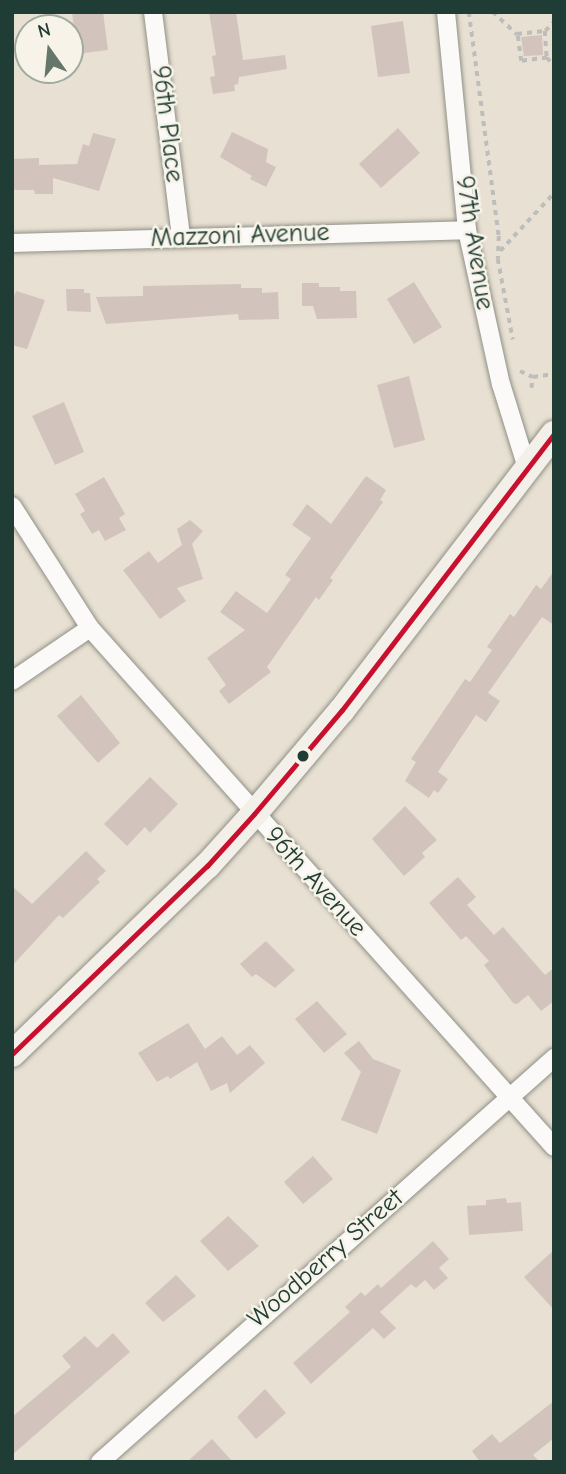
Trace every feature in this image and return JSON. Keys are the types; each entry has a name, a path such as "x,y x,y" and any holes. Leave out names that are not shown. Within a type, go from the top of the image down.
{"main road":[{"path":"12,1054 207,866 254,814 342,710 554,434"}],"street":[{"name":"96th Place","path":"153,12 181,237"},
{"name":"97th Avenue","path":"446,12 467,230 501,384 527,468"},
{"name":"Mazzoni Avenue","path":"12,243 467,230"},
{"name":"96th Avenue","path":"12,506 90,628 554,1147"},
{"path":"12,681 90,628"},
{"name":"Woodberry Street","path":"100,1462 508,1096 554,1058"}],"path":[{"path":"469,12 499,253 513,342"},
{"path":"493,12 517,34 521,61 547,58"},
{"path":"517,34 545,31 554,22"},
{"path":"545,31 547,58 554,65"},
{"path":"499,253 554,193"},
{"path":"517,367 522,374 533,377 554,374"},
{"path":"531,388 533,377"}],"building":[{"path":"103,12 108,50 84,53 84,14 72,14"},
{"path":"209,12 236,12 243,60 285,55 287,69 239,77 238,84 234,85 235,91 213,94 210,77 215,76 212,56 216,55"},
{"path":"403,21 410,73 378,77 371,26"},
{"path":"542,35 543,55 524,56 521,37"},
{"path":"398,128 420,153 381,188 359,164"},
{"path":"232,132 268,149 266,162 276,167 266,187 220,157"},
{"path":"93,133 116,139 99,191 53,178 53,194 35,194 34,190 15,190 12,186 12,159 39,158 39,165 77,164 83,144 89,146"},
{"path":"414,282 442,327 414,344 387,299"},
{"path":"302,283 319,283 319,287 340,287 340,291 356,291 357,318 317,319 313,306 302,306"},
{"path":"241,284 241,288 262,288 262,293 278,292 279,319 239,320 238,314 106,324 96,297 143,296 143,286"},
{"path":"66,289 84,289 84,293 90,293 91,312 67,311"},
{"path":"16,291 45,300 27,349 12,345 12,301"},
{"path":"409,376 425,440 394,448 377,385"},
{"path":"64,402 84,452 55,465 32,416"},
{"path":"366,476 386,490 380,500 383,502 330,578 333,580 319,600 316,597 267,667 271,672 229,704 219,691 226,685 207,658 245,630 220,612 236,591 267,613 291,579 285,575 311,538 292,525 307,504 331,524"},
{"path":"104,477 125,514 119,518 126,530 105,541 99,530 92,534 80,514 85,511 75,494"},
{"path":"190,520 203,531 192,544 203,579 177,588 186,601 160,619 123,570 149,551 158,563 182,545 177,529"},
{"path":"554,571 554,625 542,617 488,693 500,701 486,722 476,715 438,772 448,779 438,793 434,790 429,798 405,781 416,762 411,759 465,679 470,682 492,650 487,647 510,614 514,617 536,585 541,589"},
{"path":"81,695 120,743 98,763 57,716"},
{"path":"150,777 178,804 150,833 145,827 127,846 104,824"},
{"path":"405,806 437,840 422,853 425,857 404,876 372,839"},
{"path":"86,851 106,871 97,879 100,882 63,918 59,915 12,966 12,886 32,904"},
{"path":"458,877 476,897 467,905 494,935 503,927 545,975 554,968 554,1001 541,1011 528,995 517,1004 513,1003 484,965 489,961 466,936 461,940 429,903"},
{"path":"266,941 295,970 275,988 256,974 252,977 240,964"},
{"path":"317,1001 347,1034 324,1053 295,1019"},
{"path":"188,1023 205,1049 222,1036 237,1055 250,1045 265,1063 230,1093 227,1083 211,1091 197,1062 170,1079 168,1076 157,1082 138,1053"},
{"path":"359,1041 373,1059 401,1070 377,1134 341,1120 361,1072 344,1053"},
{"path":"313,1156 333,1179 303,1204 284,1182"},
{"path":"506,1198 507,1203 521,1202 523,1231 469,1235 467,1206 486,1205 486,1200"},
{"path":"228,1216 259,1246 228,1271 200,1241"},
{"path":"433,1241 449,1259 439,1268 448,1278 434,1290 425,1280 416,1288 411,1284 380,1312 396,1328 384,1339 373,1328 311,1384 293,1363 350,1312 345,1307 361,1292 365,1296 378,1284 381,1288"},
{"path":"554,1250 554,1310 524,1277"},
{"path":"176,1275 196,1296 163,1322 145,1303"},
{"path":"113,1333 130,1352 12,1455 12,1417 71,1367 62,1356 85,1336 97,1348"},
{"path":"265,1389 286,1413 256,1439 237,1417"},
{"path":"554,1401 554,1438 533,1455 540,1462 480,1462 472,1451 492,1434 500,1443"},
{"path":"212,1439 233,1462 187,1462"}],"transit line":[{"path":"12,1054 207,866 254,814 342,710 554,434"}]}
